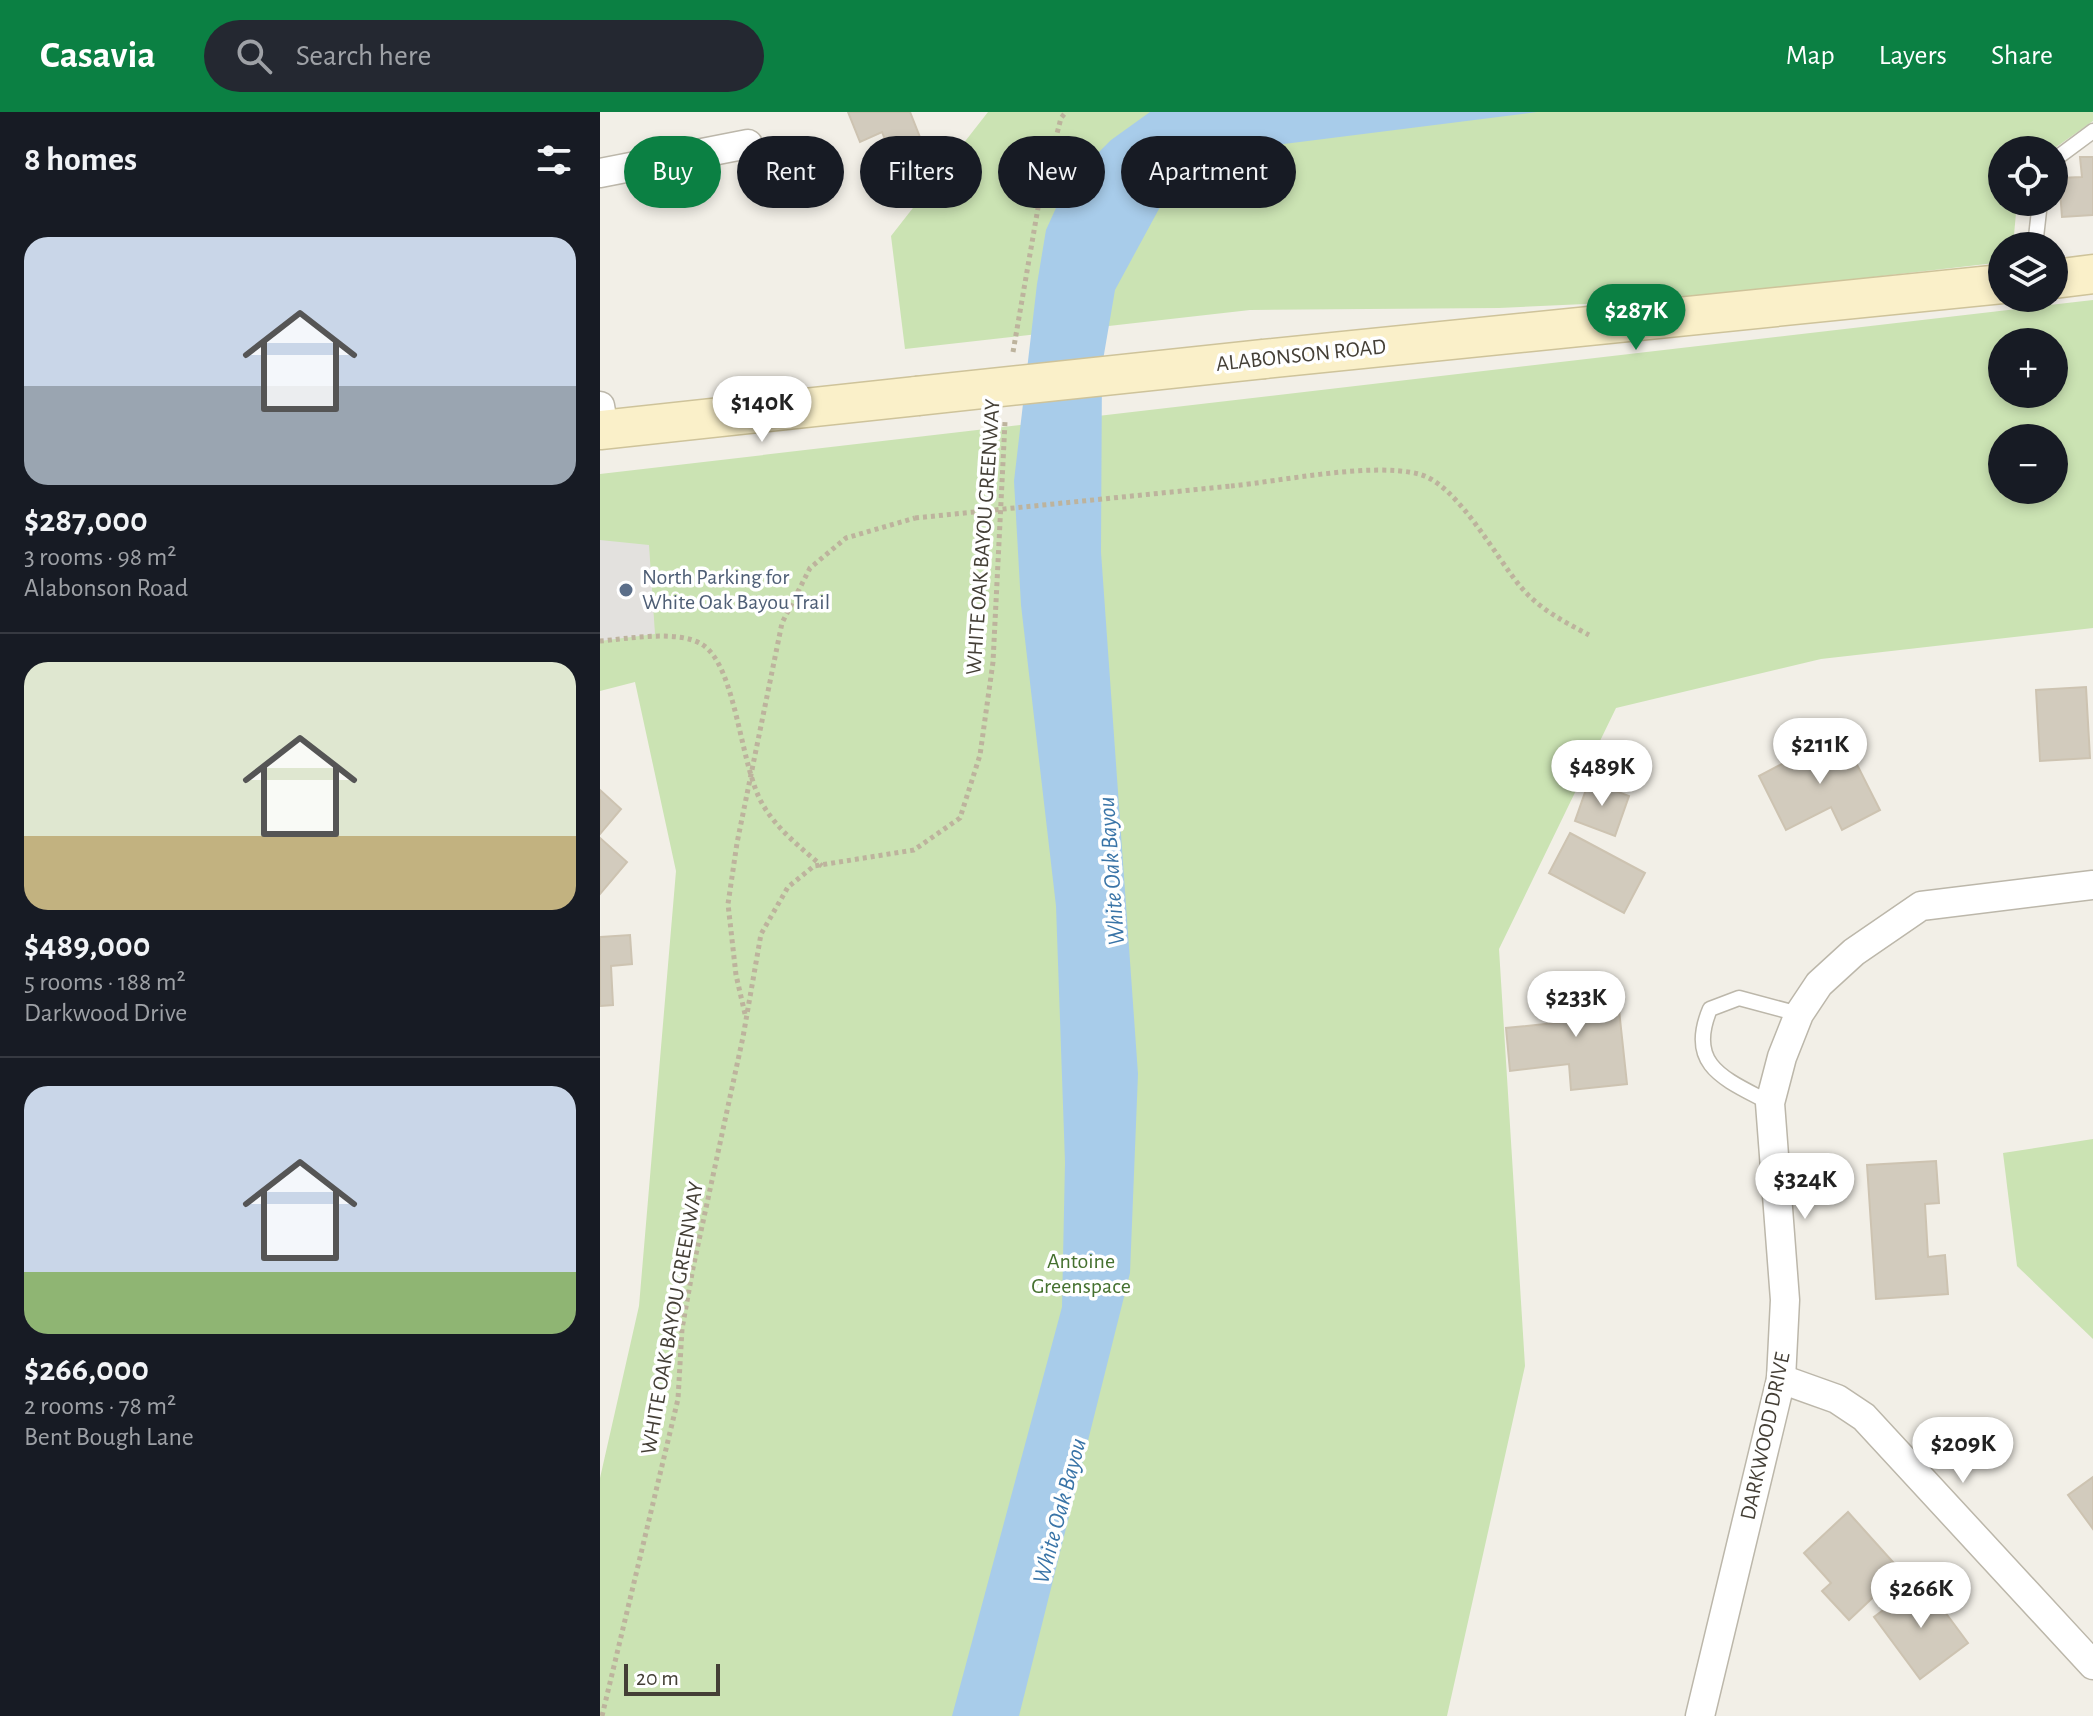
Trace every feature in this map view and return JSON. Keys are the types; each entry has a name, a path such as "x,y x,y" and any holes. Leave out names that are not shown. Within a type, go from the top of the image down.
{"street":[{"path":"600,173 737,146"},
{"path":"2068,277 2093,274"},
{"name":"ALABONSON ROAD","path":"601,422 917,396 1988,285"},
{"name":"DARKWOOD DRIVE","path":"1700,1716 1781,1379 1785,1300 1770,1103 1782,1057 1799,1014 1819,984 1854,952 1921,906 2093,885"},
{"path":"1781,1379 1837,1399 1864,1417 2093,1665"}],"lane":[{"path":"2068,150 2093,131"},
{"path":"1770,1103 1721,1077 1702,1052 1701,1031 1710,1009 1739,998 1799,1014"}],"path":[{"path":"1011,363 1038,208 1061,118 1066,112"},
{"name":"WHITE OAK BAYOU GREENWAY","path":"602,1716 678,1399 682,1329 761,934 788,887 814,866 914,850 960,818 980,755 993,662 1005,420"},
{"name":"WHITE OAK BAYOU GREENWAY","path":"746,1017 734,963 728,904 782,623 810,568 846,538 915,518 1385,470 1421,475 1444,487 1521,587 1549,614 1589,635"},
{"name":"WHITE OAK BAYOU GREENWAY","path":"600,641 667,635 703,645 722,671 762,804 780,827 822,866"}],"green space":[{"path":"988,112 2093,112 2093,121 2068,139 2068,136 1988,136 1988,216 2016,216 2014,232 1988,232 1988,264 1674,300 1499,308 1250,310 905,349 891,236 913,208 982,208 982,136 969,136"},
{"name":"Antoine Greenspace","path":"2093,300 2093,628 1821,659 1616,708 1499,949 1525,1366 1447,1716 600,1716 600,1478 639,1306 676,871 635,682 600,691 600,474 1990,312 2068,312 2068,303"},
{"path":"2093,1139 2093,1339 2017,1266 2003,1153"}],"shaded area":[{"name":"North Parking for White Oak Bayou Trail","path":"600,540 649,545 655,634 600,641"}],"water":[{"name":"White Oak Bayou","path":"1150,112 1537,112 1296,143 1296,136 1121,136 1121,208 1159,208 1115,290 1102,366 1101,552 1138,1074 1130,1273 1019,1716 952,1716 1062,1307 1065,1162 1056,906 1021,605 1014,481 1046,230 1056,208 1105,208 1105,146"}],"building":[{"path":"848,112 910,112 919,136 884,136 882,132 860,136 860,142"},
{"path":"2080,157 2093,157 2093,215 2062,217 2068,216 2068,178 2082,177"},
{"path":"2086,687 2090,758 2040,761 2036,690"},
{"path":"1841,733 1880,810 1842,830 1831,807 1786,830 1759,776"},
{"path":"1589,781 1629,796 1615,836 1575,821"},
{"path":"600,790 621,809 600,834"},
{"path":"1570,833 1645,873 1624,913 1549,873"},
{"path":"600,838 627,862 600,894"},
{"path":"630,935 632,964 611,966 613,1005 600,1006 600,937"},
{"path":"1616,982 1627,1084 1571,1090 1569,1064 1510,1071 1506,1028 1564,1022 1560,989"},
{"path":"1936,1161 1939,1203 1925,1204 1928,1257 1945,1255 1948,1294 1876,1299 1867,1165"},
{"path":"2093,1477 2093,1529 2068,1495"},
{"path":"1848,1512 1901,1571 1849,1620 1822,1591 1831,1583 1804,1553"},
{"path":"1922,1581 1968,1643 1920,1679 1874,1617"}],"place":[{"name":"North Parking for White Oak Bayou Trail","path":"626,590"}]}
